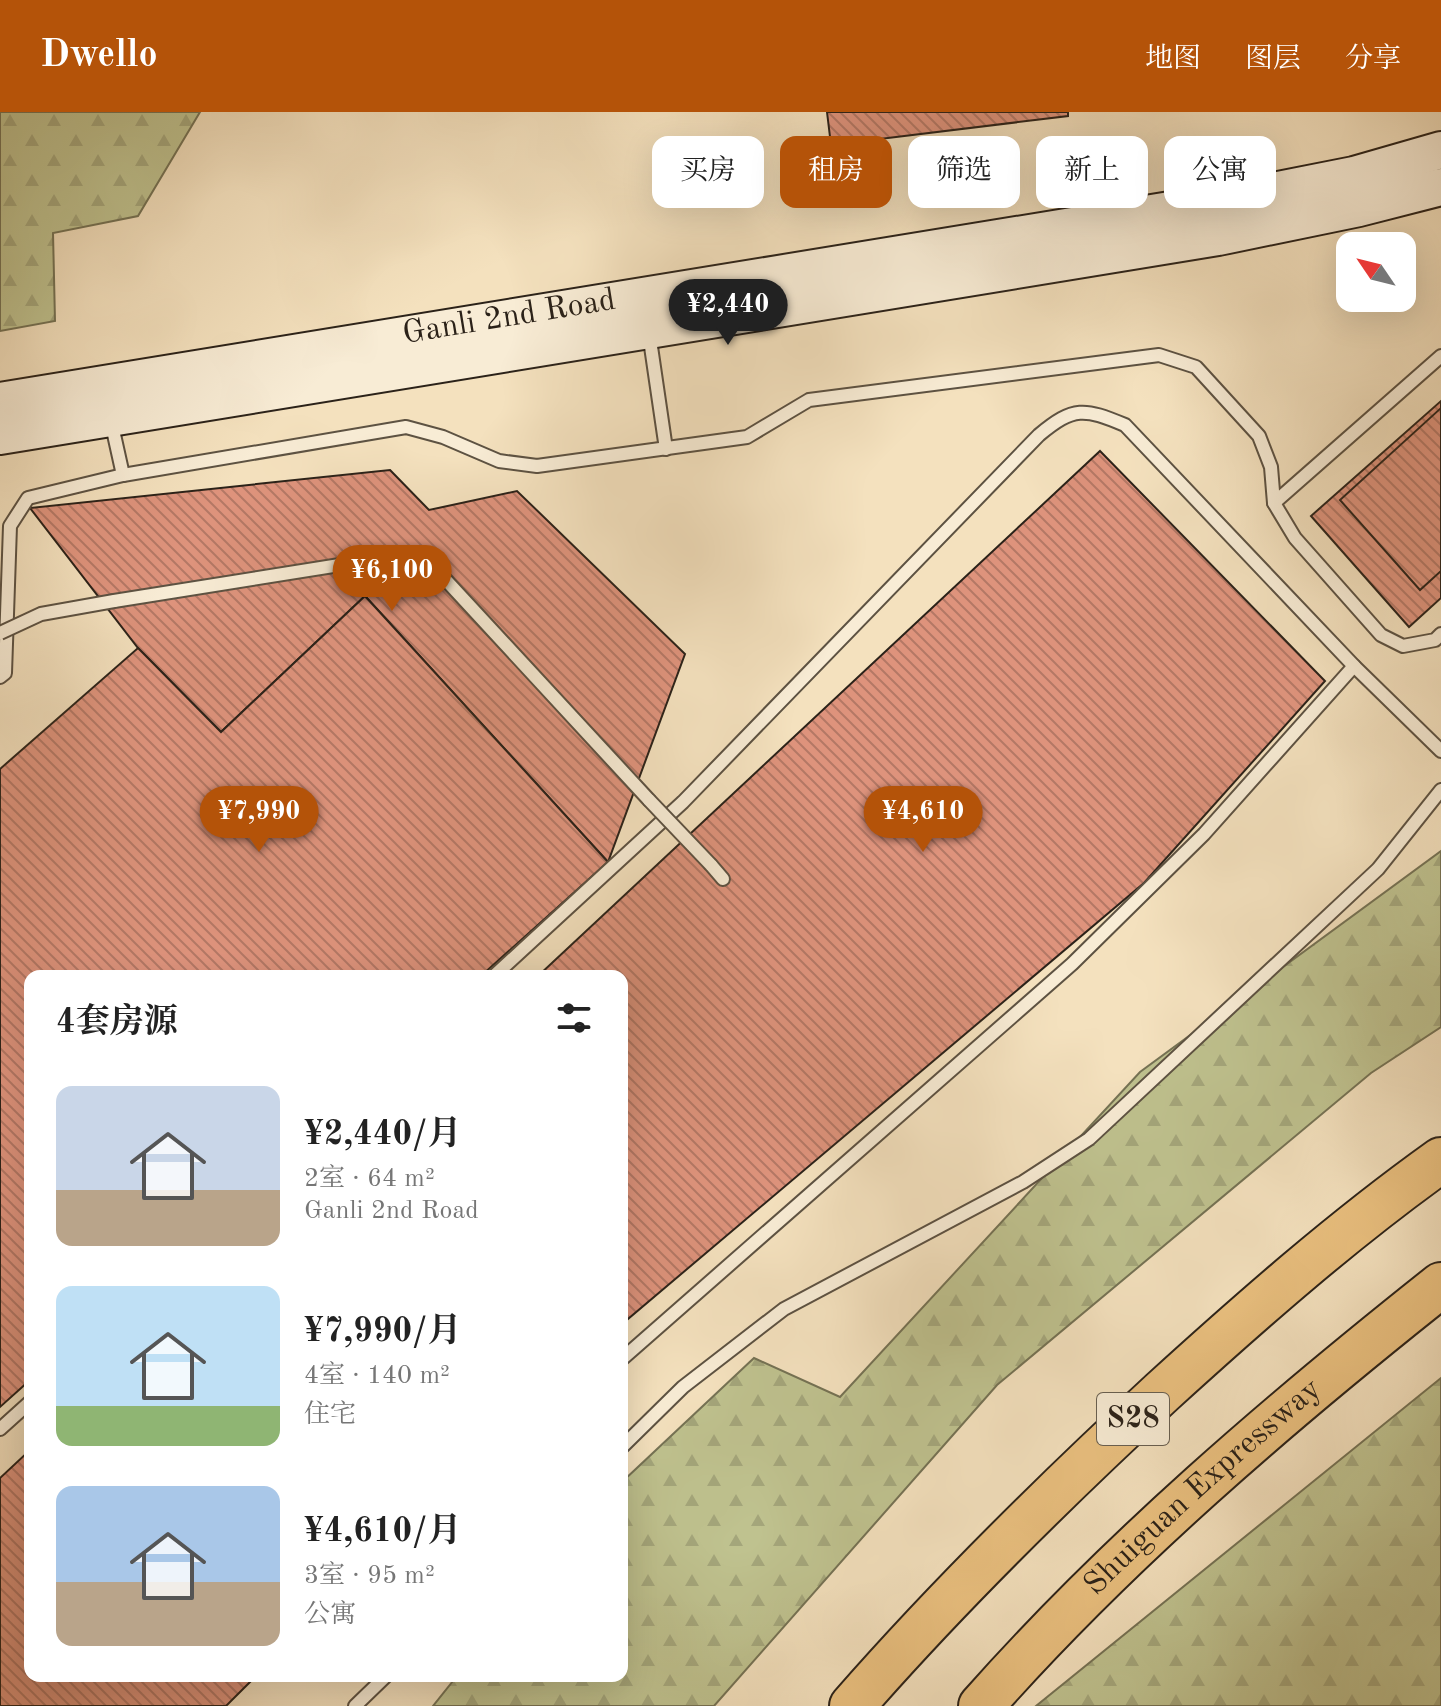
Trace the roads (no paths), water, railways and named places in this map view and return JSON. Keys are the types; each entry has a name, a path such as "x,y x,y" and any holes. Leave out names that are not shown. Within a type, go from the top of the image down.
{"highway":[{"name":"S28","path":"852,1706 921,1628 1077,1470 1242,1319 1441,1160"},
{"name":"Shuiguan Expressway","path":"981,1706 1143,1541 1307,1391 1441,1285"}],"main road":[{"name":"Ganli 2nd Road","path":"0,401 1213,203 1354,175 1441,150"},
{"name":"Ganli 2nd Road","path":"0,436 1218,237 1359,208 1441,187"}],"lane":[{"path":"649,330 666,449"},
{"path":"0,677 5,673 10,526 28,498 123,475 406,427 443,437 499,461 537,466 747,437 809,400 1159,355 1196,367 1259,436 1271,467 1274,503 1295,538 1381,635 1403,646 1435,640 1441,634"},
{"path":"1274,503 1441,356"},
{"path":"501,970 683,802 1039,435 1063,415 1093,412 1125,425 1354,666 1441,751"},
{"path":"110,418 123,475"},
{"path":"0,633 41,614 114,601 371,560 416,564 444,578 723,879"},
{"path":"628,1354 1072,964 1204,834 1354,666"},
{"path":"628,1441 683,1387 784,1309 1023,1182 1089,1139 1378,869 1441,790"},
{"path":"0,1429 24,1407"},
{"path":"355,1706 380,1682"}]}
